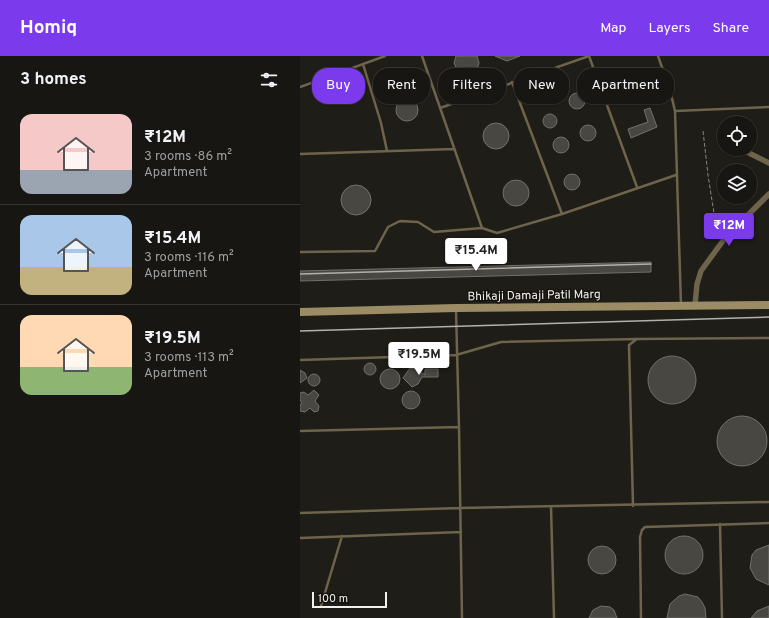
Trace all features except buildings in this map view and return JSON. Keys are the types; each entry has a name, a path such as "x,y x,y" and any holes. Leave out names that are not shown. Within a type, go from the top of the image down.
{"street":[{"path":"755,156 769,163"},
{"path":"695,305 697,284 701,271 734,228 769,194"},
{"name":"Bhikaji Damaji Patil Marg","path":"300,312 456,308 769,305"}],"lane":[{"path":"300,87 385,56"},
{"path":"422,56 482,228"},
{"path":"440,108 589,56 637,187"},
{"path":"658,56 670,90 675,112 681,305"},
{"path":"363,64 381,123 387,151"},
{"path":"512,82 562,214"},
{"path":"675,112 769,107"},
{"path":"300,154 454,149"},
{"path":"300,252 375,251 388,226 400,221 418,222 434,232 482,228 497,233 562,214 637,187 676,175"},
{"path":"456,308 462,618"},
{"path":"300,360 456,355 501,342 769,338"},
{"path":"633,506 629,345 637,339"},
{"path":"300,431 459,427"},
{"path":"300,513 460,508 633,506 769,502"},
{"path":"551,507 554,618"},
{"path":"642,618 640,537 642,530 645,527 769,523"},
{"path":"720,524 722,618"},
{"path":"300,538 461,532"},
{"path":"321,606 342,536"}],"path":[{"path":"703,131 719,246"}],"railway":[{"path":"300,274 651,264"},
{"path":"300,331 769,317"}]}
